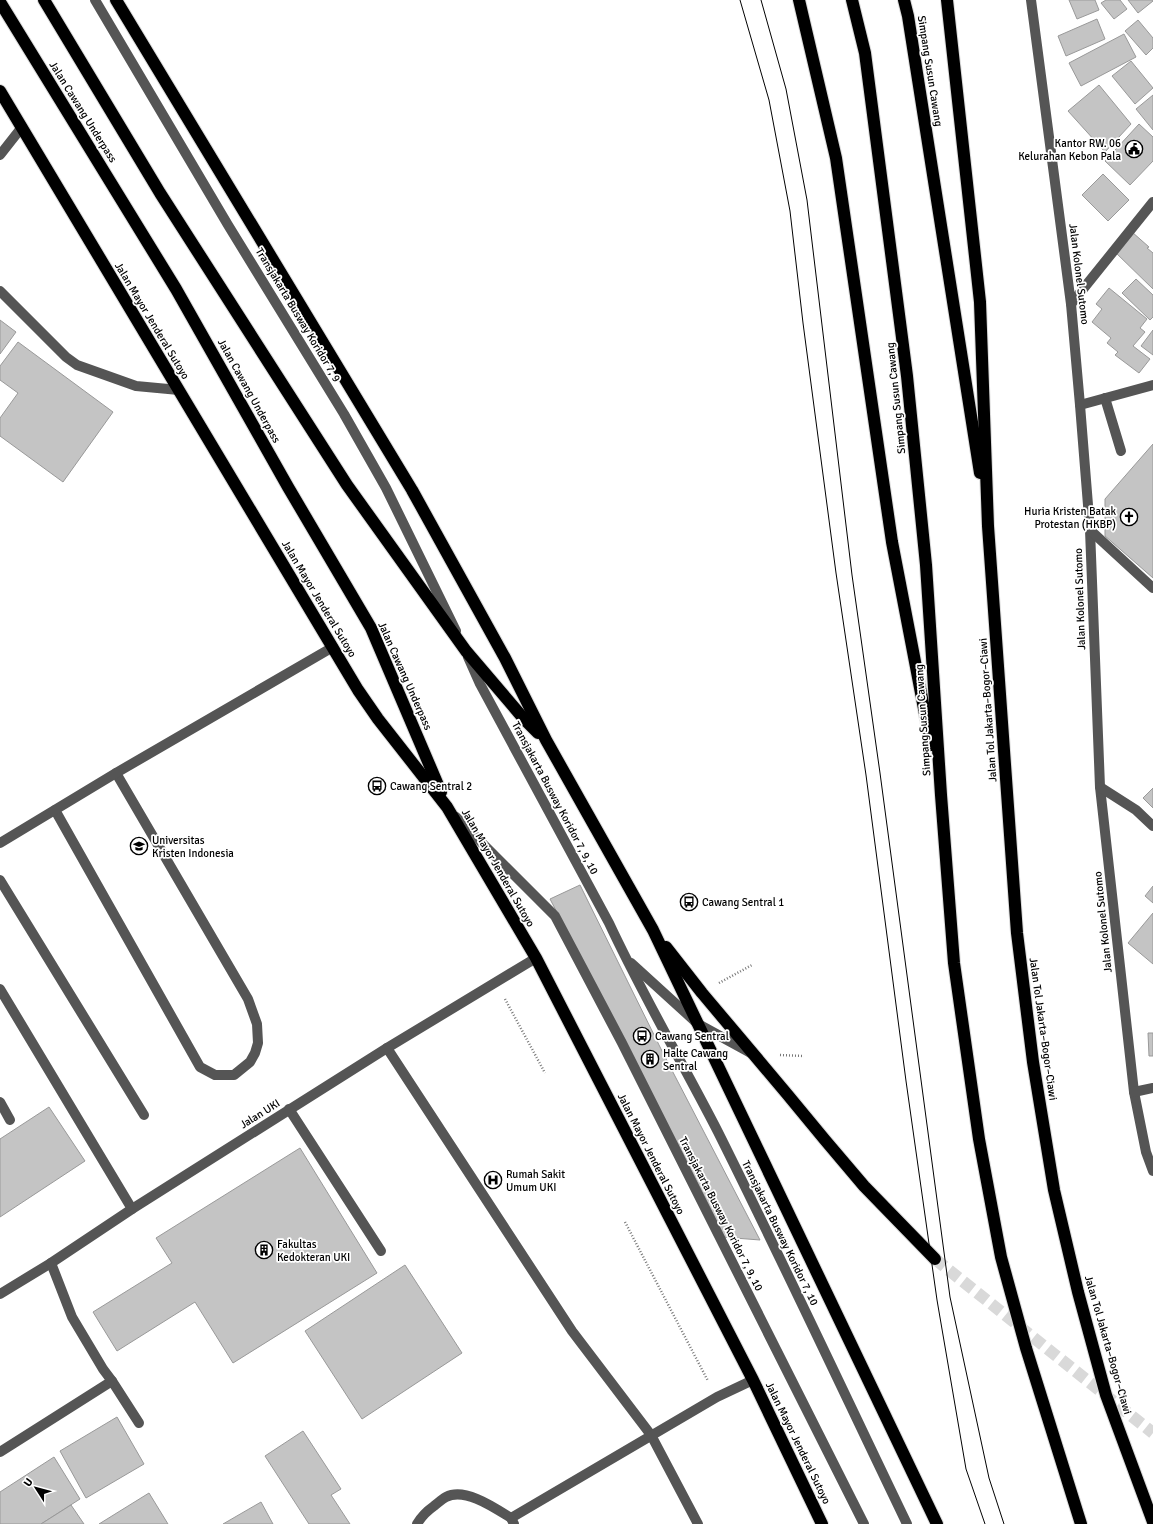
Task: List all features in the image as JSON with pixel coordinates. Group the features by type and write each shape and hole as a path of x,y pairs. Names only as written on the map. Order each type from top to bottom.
{"highway":[{"path":"44,0 160,193 278,380 347,485 466,651 524,719 546,740"},
{"path":"116,0 412,490 505,658 546,740 653,930 937,1524"},
{"path":"800,0 836,158 892,542 940,795 954,963 979,1138 1001,1257 1026,1348 1081,1524"},
{"name":"Simpang Susun Cawang","path":"852,0 865,52 908,376 926,565 940,795"},
{"name":"Simpang Susun Cawang","path":"904,0 908,16 988,526"},
{"path":"947,0 980,302 988,526"},
{"name":"Jalan Cawang Underpass","path":"0,2 176,289 288,487 371,628 447,807"},
{"name":"Jalan Mayor Jenderal Sutoyo","path":"0,91 333,647 378,719 447,807 536,958 752,1380 822,1524"},
{"name":"Jalan Tol Jakarta–Bogor–Ciawi","path":"988,526 1017,933 1033,1062 1052,1175 1078,1292 1106,1395 1153,1522"},
{"path":"653,930 702,993 864,1186 935,1259"}],"street":[{"name":"Transjakarta Busway Koridor 7, 9","path":"95,0 228,225 348,420 389,494 466,651"},
{"name":"Jalan Kolonel Sutomo","path":"1031,0 1072,304 1090,530 1100,787 1134,1092 1146,1152 1153,1171"},
{"path":"0,155 22,127"},
{"path":"1072,304 1153,202"},
{"path":"0,291 66,357 77,365 136,386 179,390"},
{"path":"1080,405 1153,385"},
{"path":"1105,398 1121,451"},
{"path":"1090,530 1153,588"},
{"path":"0,843 116,773 333,647"},
{"name":"Transjakarta Busway Koridor 7, 9, 10","path":"466,651 480,684 609,923 624,956"},
{"path":"55,810 200,1067 215,1075 234,1074 250,1062 258,1043 257,1024 248,999 116,773"},
{"path":"1100,787 1136,810 1153,826"},
{"name":"Transjakarta Busway Koridor 7, 9, 10","path":"447,807 475,837 555,916 622,1043 864,1524"},
{"path":"0,880 144,1115"},
{"path":"624,956 698,1024 753,1054"},
{"name":"Transjakarta Busway Koridor 7, 10","path":"624,956 662,1024 718,1132 907,1524"},
{"name":"Jalan UKI","path":"0,1294 51,1263 132,1209 386,1048 536,958"},
{"path":"0,989 132,1209"},
{"path":"386,1048 572,1331 651,1435 698,1524"},
{"path":"1134,1092 1153,1088"},
{"path":"0,1102 10,1120"},
{"path":"289,1109 381,1251"},
{"path":"51,1263 72,1317 103,1369 139,1423"},
{"path":"417,1524 426,1512 446,1496 456,1494 466,1494 512,1521 651,1435 717,1397 752,1380"},
{"path":"0,1452 112,1381"}],"path":[{"path":"702,993 752,965"},
{"path":"496,983 545,1073"},
{"path":"625,1222 717,1397"}],"building":[{"path":"1069,0 1095,0 1099,10 1077,19"},
{"path":"1106,0 1120,0 1127,9 1114,19 1101,3"},
{"path":"1128,0 1153,0 1153,1 1138,13"},
{"path":"1097,19 1105,39 1066,56 1058,36"},
{"path":"1138,20 1153,38 1153,48 1146,55 1125,31"},
{"path":"1124,34 1136,57 1081,86 1069,63"},
{"path":"1131,61 1153,88 1135,104 1112,76"},
{"path":"1099,85 1131,124 1105,152 1068,111"},
{"path":"1153,95 1153,130 1136,109"},
{"name":"Kantor RW. 06 Kelurahan Kebon Pala","path":"1139,124 1153,137 1153,161 1130,185 1105,161"},
{"path":"1103,174 1129,200 1108,221 1082,195"},
{"path":"1132,232 1149,247 1147,248 1153,253 1153,289 1114,251"},
{"path":"1136,279 1153,295 1153,317 1150,320 1122,293"},
{"path":"1109,288 1147,319 1140,328 1145,332 1133,346 1150,359 1139,373 1115,355 1118,352 1107,343 1111,338 1092,322 1102,309 1096,304"},
{"path":"0,320 16,332 0,354"},
{"path":"1153,330 1153,355 1141,346"},
{"path":"18,342 113,412 63,482 0,436 0,418 18,393 0,380 0,366"},
{"name":"Huria Kristen Batak Protestan (HKBP)","path":"1153,444 1153,578 1105,536 1105,499"},
{"path":"1153,788 1153,808 1143,798"},
{"name":"Halte Cawang Sentral","path":"580,885 663,1053 760,1240 722,1237 637,1066 550,899"},
{"path":"1153,886 1153,903 1145,896"},
{"path":"1153,913 1153,964 1128,943"},
{"path":"1148,1033 1153,1033 1153,1056 1149,1056"},
{"path":"49,1107 85,1161 0,1217 0,1139"},
{"name":"Fakultas Kedokteran UKI","path":"300,1148 377,1273 233,1363 195,1302 117,1351 93,1312 172,1263 156,1238"},
{"path":"405,1265 462,1353 362,1419 305,1331"},
{"path":"117,1417 144,1464 86,1498 60,1451"},
{"path":"303,1431 341,1489 331,1495 350,1524 309,1524 265,1456"},
{"path":"54,1457 80,1499 41,1524 0,1524 0,1492"},
{"path":"149,1493 168,1524 99,1524"},
{"path":"261,1502 273,1524 223,1524"},
{"path":"71,1505 84,1524 41,1524"}],"tunnel":[{"path":"935,1259 1153,1433"}],"tram line":[{"path":"740,0 769,100 790,211 803,323 836,573 866,775 906,1081 937,1300 966,1469 985,1524"},
{"path":"761,0 786,89 807,200 852,575 950,1297 989,1478 1004,1524"}],"place":[{"name":"Kantor RW. 06 Kelurahan Kebon Pala","path":"1134,149"},
{"name":"Huria Kristen Batak Protestan (HKBP)","path":"1129,517"},
{"name":"Cawang Sentral 2","path":"377,786"},
{"name":"Universitas Kristen Indonesia","path":"139,846"},
{"name":"Cawang Sentral 1","path":"689,902"},
{"name":"Cawang Sentral","path":"642,1036"},
{"name":"Halte Cawang Sentral","path":"650,1059"},
{"name":"Rumah Sakit Umum UKI","path":"493,1180"},
{"name":"Fakultas Kedokteran UKI","path":"264,1250"}]}
